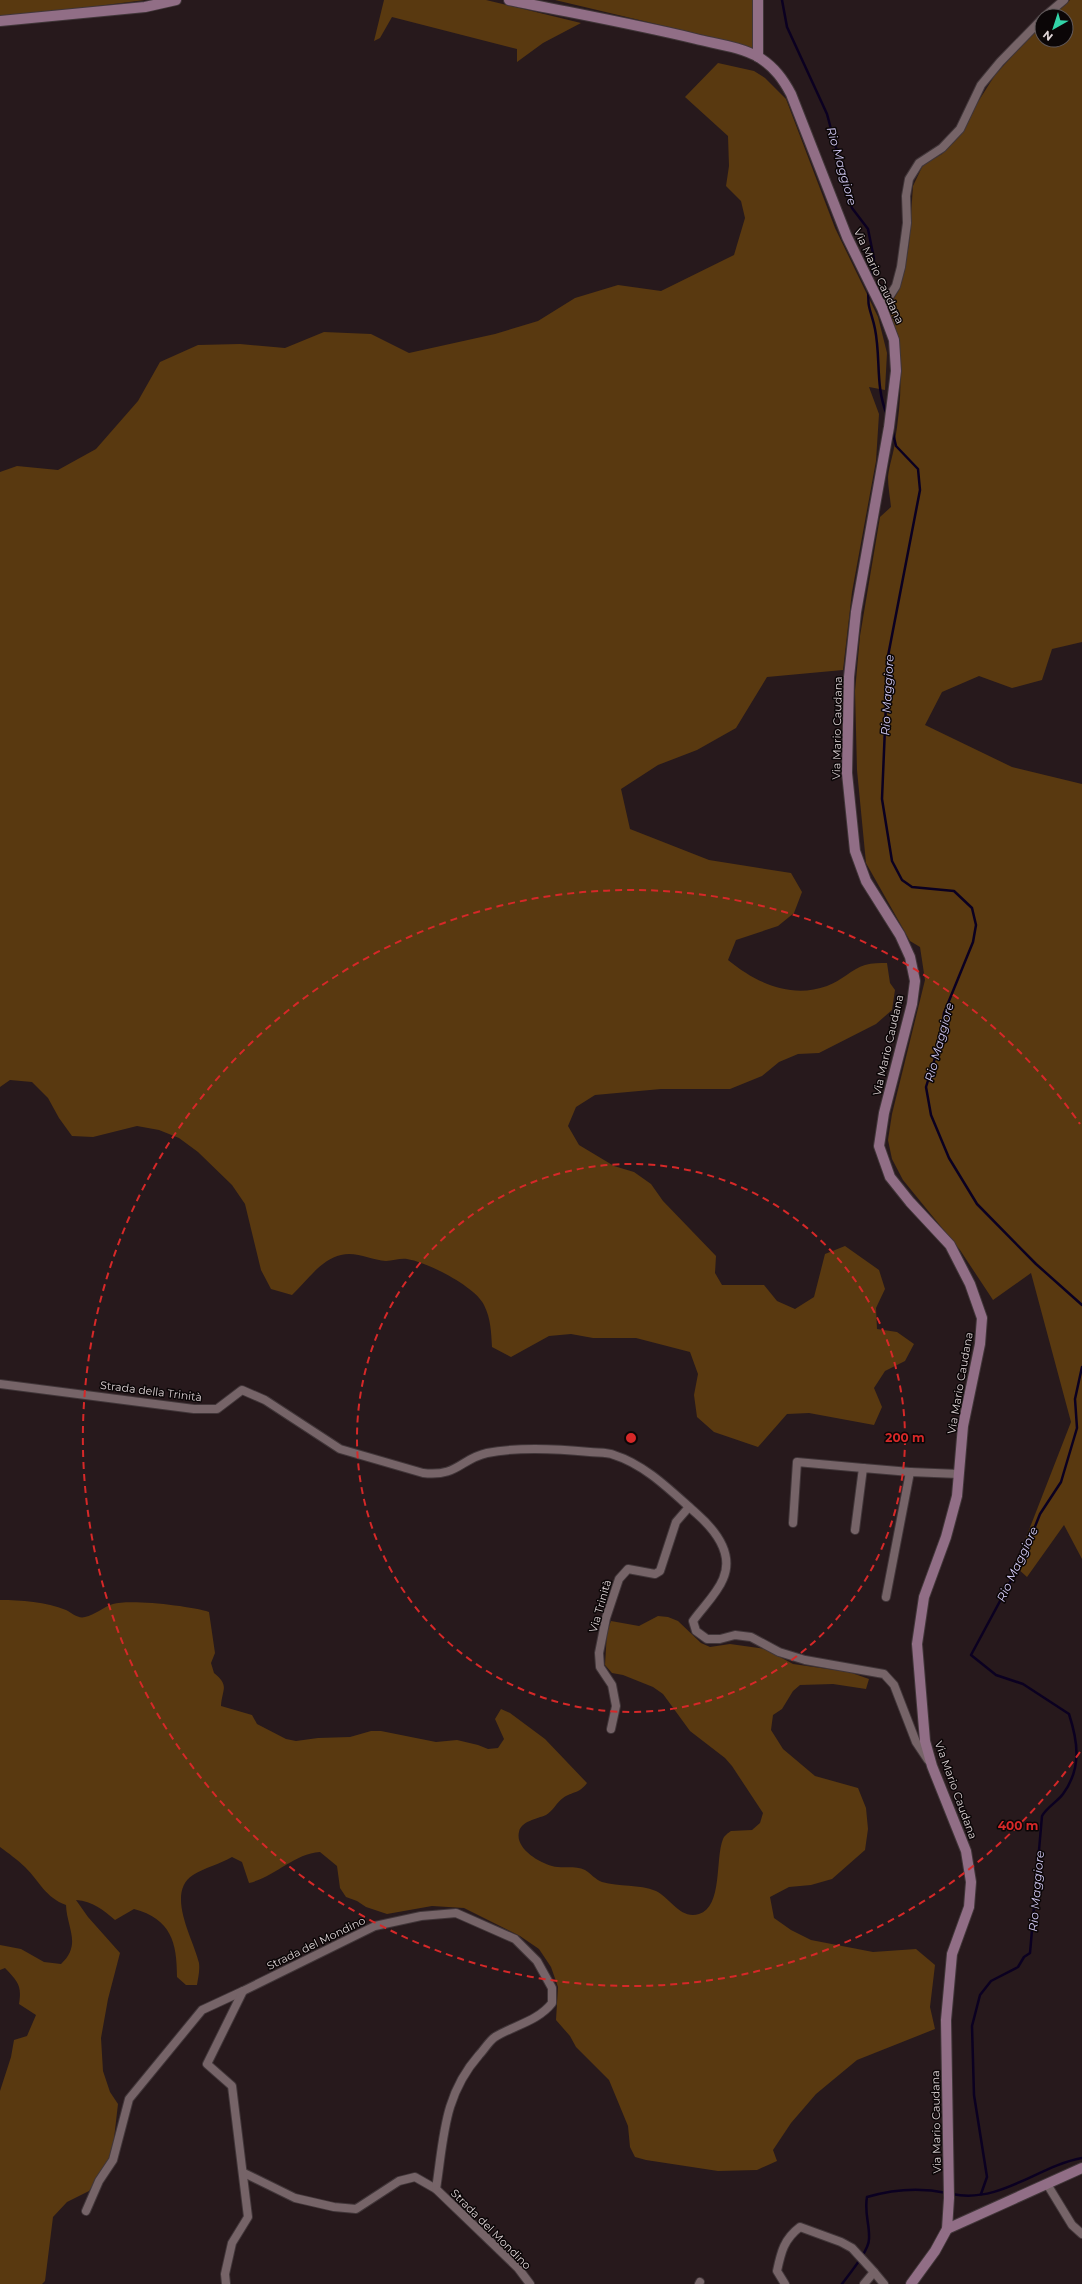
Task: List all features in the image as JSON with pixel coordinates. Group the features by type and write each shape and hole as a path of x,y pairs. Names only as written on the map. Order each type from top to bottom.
{"main road":[{"path":"0,21 145,7 176,0"},
{"name":"Via Mario Caudana","path":"509,0 590,17 635,24 731,47 758,57 780,73 791,94 847,237 882,308 894,340 896,371 891,416 856,612 849,677 847,773 855,851 866,881 900,935 910,957 915,981 912,1004 884,1113 879,1146 890,1177 910,1202 950,1245 970,1284 982,1318 980,1344 962,1426 957,1496 946,1537 924,1597 917,1644 925,1741 932,1766 966,1851 971,1882 969,1907 952,1954 946,2020 949,2187 947,2229 935,2252 911,2284"},
{"path":"758,0 758,57"},
{"path":"947,2229 1082,2169"}],"street":[{"path":"1054,8 1064,0"},
{"path":"882,308 896,286 901,267 907,223 906,196 910,179 919,163 942,148 960,129 981,84 1034,27"},
{"name":"Strada della Trinità","path":"0,1384 194,1409 217,1409 242,1390 265,1400 340,1449 368,1459 428,1474 448,1472 487,1453 554,1448 613,1454 640,1467 703,1519 720,1540 727,1563 723,1580 692,1620 696,1631 707,1639 720,1639 735,1635 751,1637 779,1652 805,1660 884,1674 894,1685 916,1742 932,1766"},
{"path":"793,1523 796,1462 910,1472 959,1474"},
{"path":"855,1530 863,1468"},
{"path":"886,1597 910,1472"},
{"name":"Via Trinità","path":"611,1729 616,1706 612,1685 600,1667 599,1653 606,1618 619,1579 628,1568 655,1574 660,1571 676,1522 689,1507"},
{"name":"Strada del Mondino","path":"86,2211 99,2181 113,2160 129,2100 202,2010 375,1926 421,1916 456,1913 484,1924 515,1939 537,1961 552,1988 552,2003 544,2012 494,2038 469,2066 456,2086 444,2127 436,2189"},
{"path":"226,2284 224,2274 232,2243 248,2217 244,2173 232,2086 207,2064 243,1991"},
{"name":"Strada del Mondino","path":"244,2173 295,2198 334,2207 356,2210 399,2181 415,2177 436,2189 518,2268 530,2284"},
{"path":"1047,2184 1072,2225 1082,2234"},
{"path":"785,2284 776,2271 780,2254 784,2242 800,2226 841,2242 860,2257 884,2284"},
{"path":"864,2284 874,2272"}],"shaded area":[{"path":"0,0 145,0 43,13 0,16"},
{"path":"384,0 486,0 581,23 543,43 517,62 517,49 392,17 380,38 374,41"},
{"path":"555,0 754,0 753,49 732,42"},
{"path":"1070,0 1082,0 1082,642 1052,649 1042,680 1012,688 979,676 942,692 925,725 1012,767 1082,784 1082,1559 1064,1525 1027,1577 1015,1566 1071,1422 1031,1273 993,1300 960,1250 903,1180 892,1159 888,1140 892,1114 925,980 920,947 910,941 866,863 857,770 855,691 860,636 880,517 891,507 888,477 899,408 900,358 888,309 899,290 905,266 909,244 913,186 923,165 942,154 964,129 976,105 995,75 1034,34 1034,48 1074,48 1074,8 1062,8"},
{"path":"718,63 754,71 765,78 786,99 835,228 878,317 887,353 885,390 869,387 879,414 876,461 852,592 843,670 767,677 736,728 697,750 658,765 621,789 630,829 709,860 791,873 802,892 794,913 778,926 736,940 728,960 750,976 762,982 787,990 800,991 814,990 827,986 865,965 873,963 887,963 890,983 895,990 892,1010 876,1024 819,1053 798,1054 779,1062 762,1076 730,1089 661,1089 595,1095 576,1107 568,1126 579,1145 614,1166 634,1172 651,1184 663,1201 716,1256 715,1273 722,1285 764,1285 777,1301 795,1309 814,1297 825,1254 845,1246 879,1270 885,1289 876,1308 877,1329 897,1332 914,1344 905,1361 885,1371 874,1388 882,1407 874,1425 809,1413 787,1414 758,1447 714,1432 697,1417 694,1395 698,1374 690,1352 636,1338 593,1338 571,1334 549,1336 511,1357 492,1347 488,1315 479,1298 450,1276 416,1261 404,1259 386,1261 352,1254 341,1255 334,1257 320,1266 292,1295 271,1289 261,1270 245,1204 232,1185 198,1152 179,1138 159,1130 137,1126 93,1137 72,1136 59,1118 48,1098 32,1082 10,1080 0,1087 0,472 17,466 58,470 96,449 138,401 160,362 198,345 240,344 285,348 324,332 371,334 409,353 495,334 538,321 575,298 618,285 661,291 734,255 745,218 741,201 726,186 729,166 728,136 685,97"},
{"path":"0,1600 42,1603 58,1607 82,1617 92,1615 109,1605 133,1602 161,1604 209,1612 215,1653 211,1663 214,1673 219,1677 224,1685 221,1706 252,1715 257,1724 286,1739 296,1741 318,1738 350,1737 371,1731 381,1731 436,1742 457,1740 488,1749 498,1748 504,1739 495,1719 501,1709 510,1713 545,1739 587,1783 579,1791 563,1798 546,1815 526,1823 520,1828 520,1844 524,1849 534,1858 546,1864 585,1870 602,1882 615,1885 643,1887 656,1891 681,1911 693,1915 707,1910 712,1902 724,1837 731,1831 752,1830 760,1823 763,1813 732,1766 725,1758 690,1731 663,1694 653,1687 623,1675 612,1673 605,1665 607,1632 611,1621 639,1626 658,1616 668,1617 678,1621 701,1643 710,1647 730,1644 765,1649 793,1664 849,1672 869,1679 866,1689 833,1684 800,1685 793,1691 782,1709 773,1715 771,1730 783,1749 815,1776 858,1788 866,1808 868,1829 865,1850 832,1879 811,1885 789,1887 770,1897 774,1918 791,1930 811,1940 873,1952 916,1949 935,1965 930,2007 935,2029 857,2060 816,2094 791,2123 773,2150 777,2161 757,2170 718,2171 646,2160 635,2157 630,2147 628,2126 609,2080 576,2047 570,2036 556,2020 558,1987 551,1967 539,1949 520,1936 464,1908 432,1906 387,1914 366,1907 357,1901 346,1897 340,1888 337,1866 320,1852 301,1857 267,1876 249,1883 242,1862 232,1857 193,1875 185,1883 181,1893 181,1905 184,1917 199,1963 197,1985 186,1985 177,1977 177,1964 173,1943 164,1926 156,1919 146,1913 134,1909 115,1920 93,1904 76,1900 88,1917 120,1953 108,1999 101,2038 103,2071 110,2092 118,2104 112,2156 89,2191 67,2202 53,2217 45,2281 42,2284 0,2284 0,2091 11,2057 14,2040 27,2036 36,2015 19,2004 20,1992 18,1984 5,1968 0,1970 0,1945 21,1949 44,1962 61,1964 71,1950 72,1936 66,1905 48,1894 25,1867 0,1847"}],"waterway":[{"name":"Rio Maggiore","path":"782,0 787,27 827,114 852,208 868,229 874,259 871,279"},
{"name":"Rio Maggiore","path":"869,289 869,305 877,340 881,394 887,415"},
{"name":"Rio Maggiore","path":"892,429 896,446 918,469 920,490 888,656 882,799 892,861 902,880 912,887 954,891 972,908 976,925 973,942 944,1013 940,1042 926,1087 931,1115 949,1158 977,1204 1036,1264 1082,1305"},
{"name":"Rio Maggiore","path":"981,2194 987,2177 974,2095 972,2026 980,1995 991,1981 1018,1967 1024,1957 1030,1953 1042,1816 1061,1797 1069,1784 1076,1765 1076,1745 1075,1735 1069,1714 1023,1684 996,1675 971,1655 1020,1564 1040,1514 1061,1482 1077,1428 1075,1399 1082,1367"},
{"path":"952,2194 970,2196 986,2194 1018,2183 1050,2168 1082,2158"},
{"path":"842,2284 854,2269 868,2244 869,2234 866,2208 867,2197 887,2192 907,2190 926,2190 947,2193"}]}
